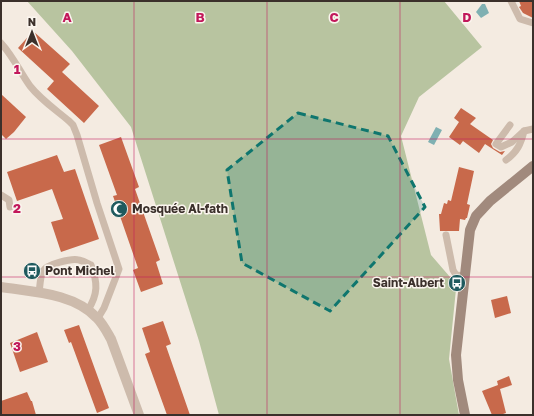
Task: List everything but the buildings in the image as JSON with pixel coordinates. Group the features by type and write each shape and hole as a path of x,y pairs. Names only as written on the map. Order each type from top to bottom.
{"main road":[{"path":"465,415 458,380 456,355 470,230 476,216 490,201 533,166"}],"street":[{"path":"1,287 39,293 71,301 88,310 98,318 105,327 111,339 139,415"}],"lane":[{"path":"511,1 520,20 533,23"},
{"path":"1,42 12,56 18,68 35,92 69,121 78,135 97,203 118,267 118,271 104,308 98,318"},
{"path":"510,125 496,144 501,147 512,142 524,131 533,129"},
{"path":"506,160 514,154 522,143 524,131"},
{"path":"1,195 9,200 10,207"},
{"path":"446,235 453,270 456,275 464,276"},
{"path":"39,293 43,272 46,268 70,259 84,261 90,266 96,286 94,300 88,310"}],"highlighted area":[{"path":"298,113 388,136 425,207 330,311 242,263 227,170"}],"green space":[{"path":"27,1 444,1 482,47 419,97 401,136 431,255 450,277 457,279 449,359 459,415 219,415 199,341 131,127 72,51"}],"water":[{"path":"482,4 485,4 489,13 481,18 476,12"},
{"path":"436,127 442,130 434,145 428,142"}],"place":[{"name":"Mosquée Al-fath","path":"119,209"},
{"name":"Pont Michel","path":"32,271"},
{"name":"Saint-Albert","path":"457,283"}]}
